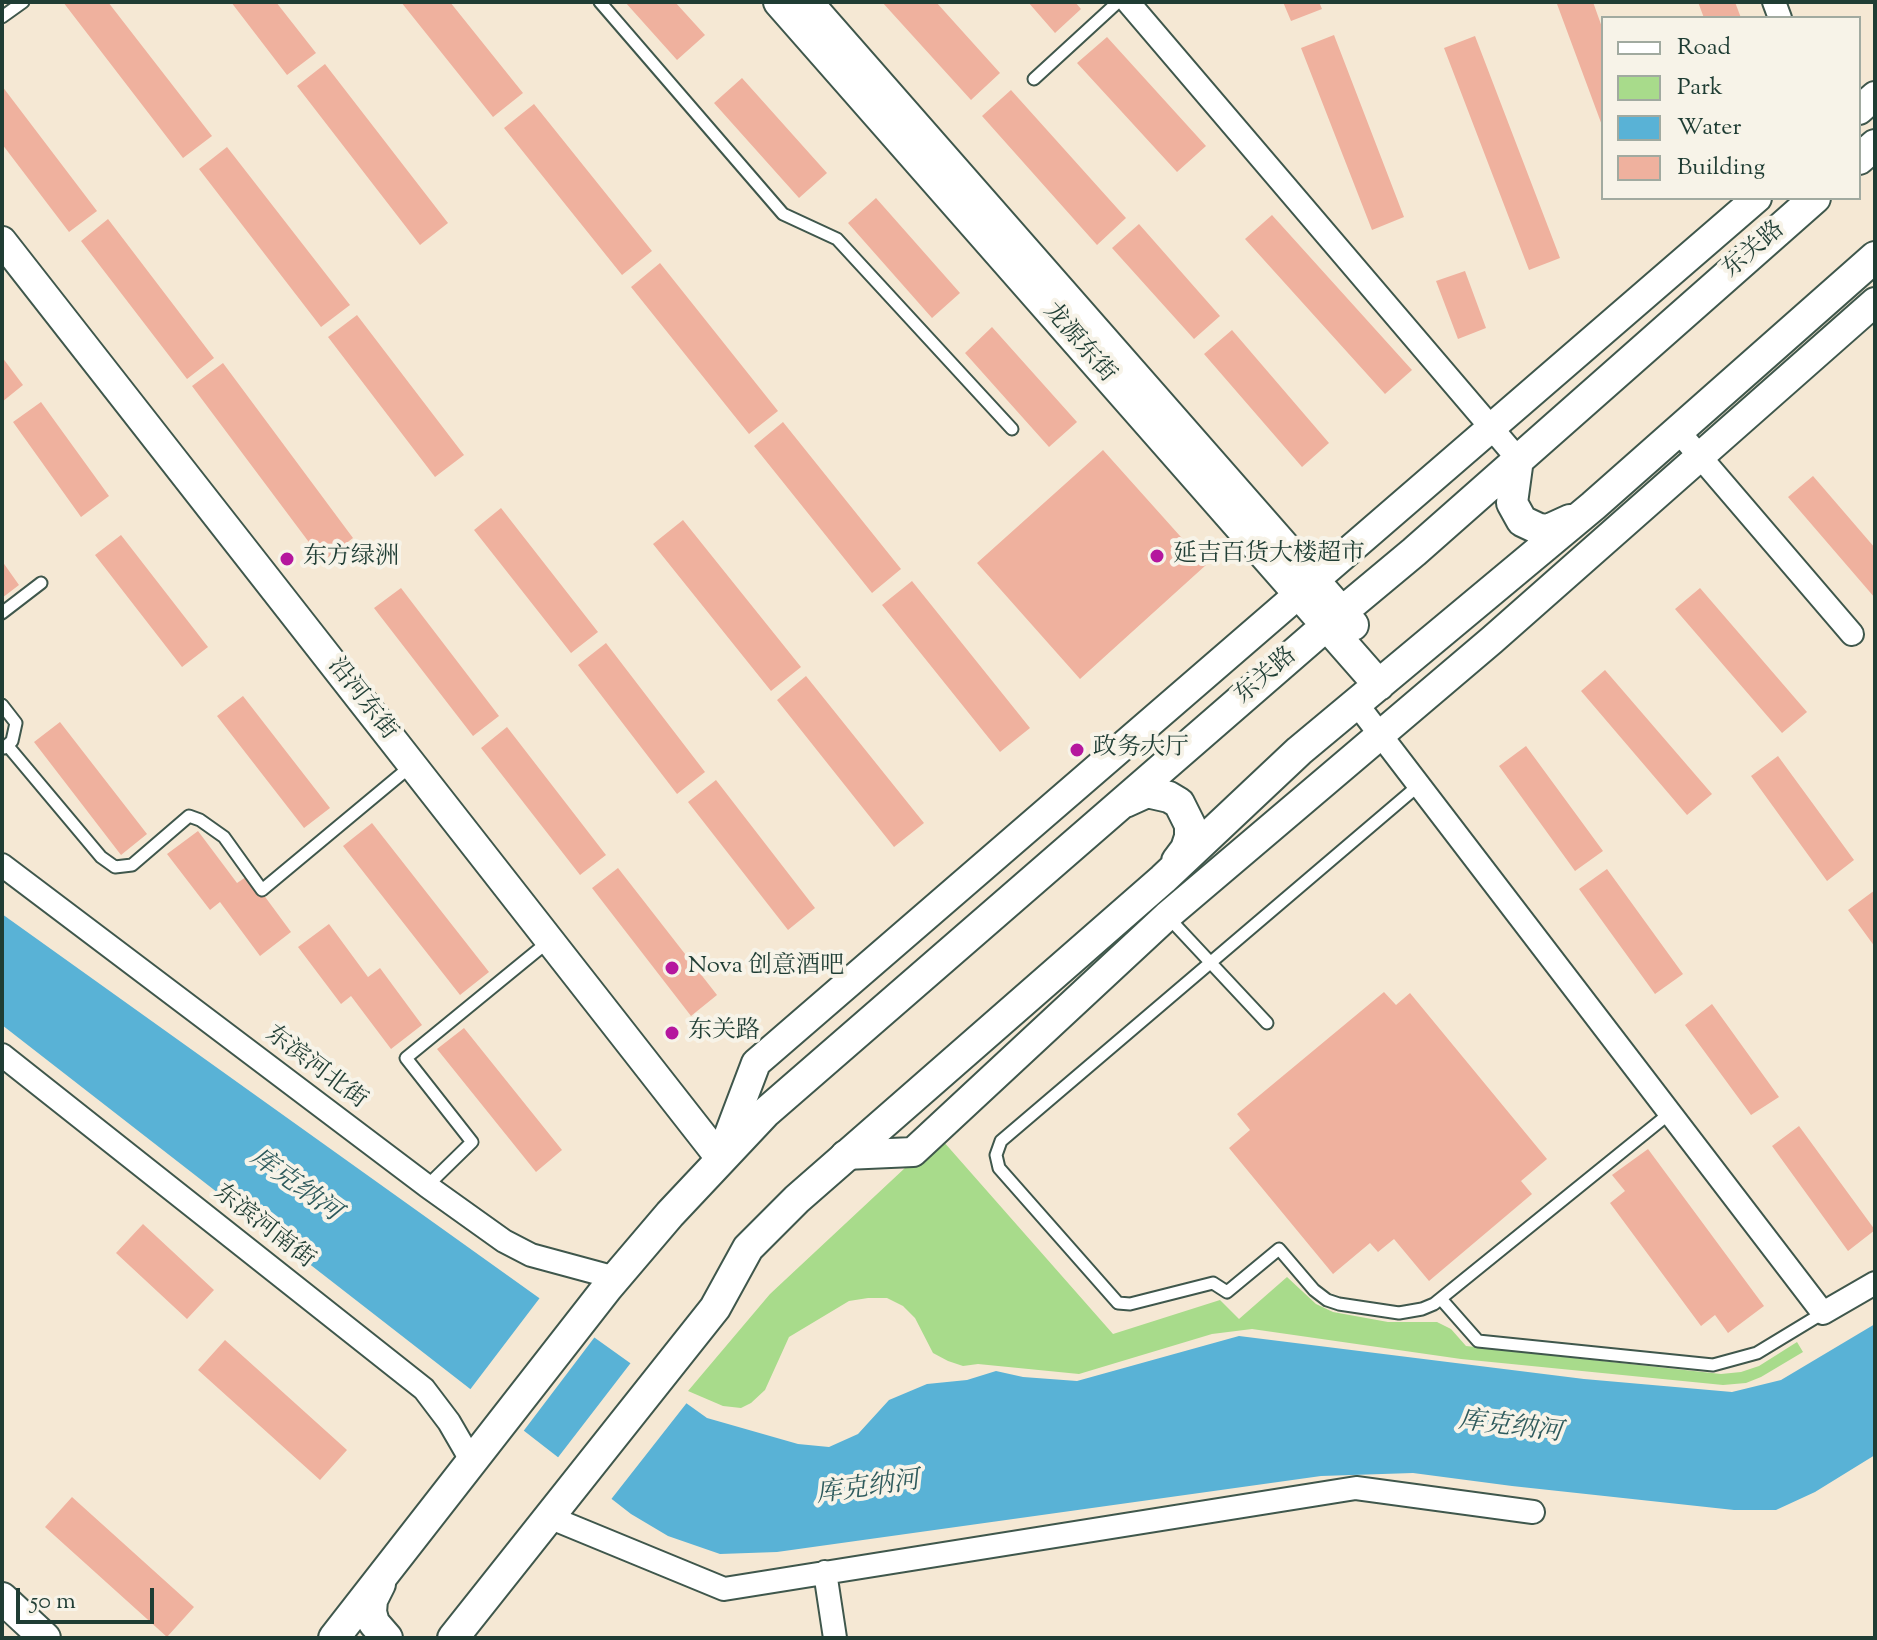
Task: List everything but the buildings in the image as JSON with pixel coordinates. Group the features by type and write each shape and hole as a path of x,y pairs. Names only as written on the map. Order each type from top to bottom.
{"main road":[{"name":"龙源东街","path":"804,8 1334,619 1376,687"},
{"name":"东关路","path":"334,1638 612,1283 720,1158 765,1113 1414,552 1813,200"},
{"path":"428,1638 461,1628 715,1308 748,1248 845,1155 1154,886 1299,751 1593,506 1875,257"},
{"path":"1518,459 1512,503 1515,513 1530,526 1539,529 1558,527 1593,506"},
{"path":"1117,807 1135,796 1158,793 1179,803 1186,813 1190,825 1186,849 1154,886"},
{"path":"387,1638 374,1623 371,1612 372,1600 388,1567"},
{"path":"2,1598 45,1638"},
{"path":"2,1624 18,1638"}],"street":[{"path":"1128,2 1518,459"},
{"name":"东关路","path":"720,1158 756,1063 1755,200"},
{"name":"沿河东街","path":"2,241 720,1158"},
{"path":"845,1155 913,1152 1167,916 1492,640 1875,302"},
{"path":"1678,431 1852,634"},
{"path":"1376,687 1380,734 1823,1313 1875,1283"},
{"name":"东滨河北街","path":"2,865 504,1241 531,1255 612,1283"},
{"name":"东滨河南街","path":"2,1055 424,1389 449,1422 478,1452"},
{"path":"549,1517 724,1589 1356,1488 1533,1512"},
{"path":"825,1572 835,1638"}],"lane":[{"path":"2,17 23,2"},
{"path":"600,2 783,214 837,239 1012,429"},
{"path":"1034,79 1118,2"},
{"path":"2,613 41,583"},
{"path":"2,705 16,723 12,741 4,747 101,857 115,867 132,865 189,816 224,837 262,890 412,765"},
{"path":"1419,785 1001,1141 996,1155 999,1168 1118,1303 1124,1305 1210,1283 1227,1292 1279,1249 1314,1290 1339,1304 1399,1313 1422,1309 1441,1299 1670,1113"},
{"path":"1154,886 1167,916 1267,1023"},
{"path":"427,1186 472,1142 406,1058 550,941"},
{"path":"1441,1299 1478,1341 1713,1365 1757,1353 1823,1313"}],"green space":[{"path":"943,1141 1113,1334 1220,1300 1239,1319 1287,1277 1316,1304 1333,1312 1388,1322 1437,1322 1451,1329 1466,1346 1721,1374 1759,1366 1797,1342 1803,1352 1761,1377 1746,1383 1723,1385 1461,1359 1252,1329 1212,1334 1079,1374 978,1364 963,1366 948,1361 933,1353 915,1318 903,1306 887,1298 868,1298 849,1301 789,1337 765,1390 751,1403 741,1408 723,1406 688,1391 770,1294 921,1153"}],"water":[{"name":"库克纳河","path":"2,914 707,1418 798,1444 829,1447 858,1434 889,1400 927,1384 967,1380 996,1371 1023,1377 1077,1381 1239,1336 1584,1379 1732,1392 1781,1380 1875,1324 1875,1455 1815,1492 1776,1510 1734,1510 1413,1473 1321,1476 777,1552 720,1554 668,1536 631,1514 2,1025"}],"pier":[{"path":"542,1295 597,1334 522,1433 469,1391"},
{"path":"633,1360 689,1400 609,1502 556,1460"}],"place":[{"name":"延吉百货大楼超市","path":"1157,556"},
{"name":"东方绿洲","path":"287,559"},
{"name":"政务大厅","path":"1077,750"},
{"name":"Nova 创意酒吧","path":"672,968"},
{"name":"东关路","path":"672,1033"}]}
